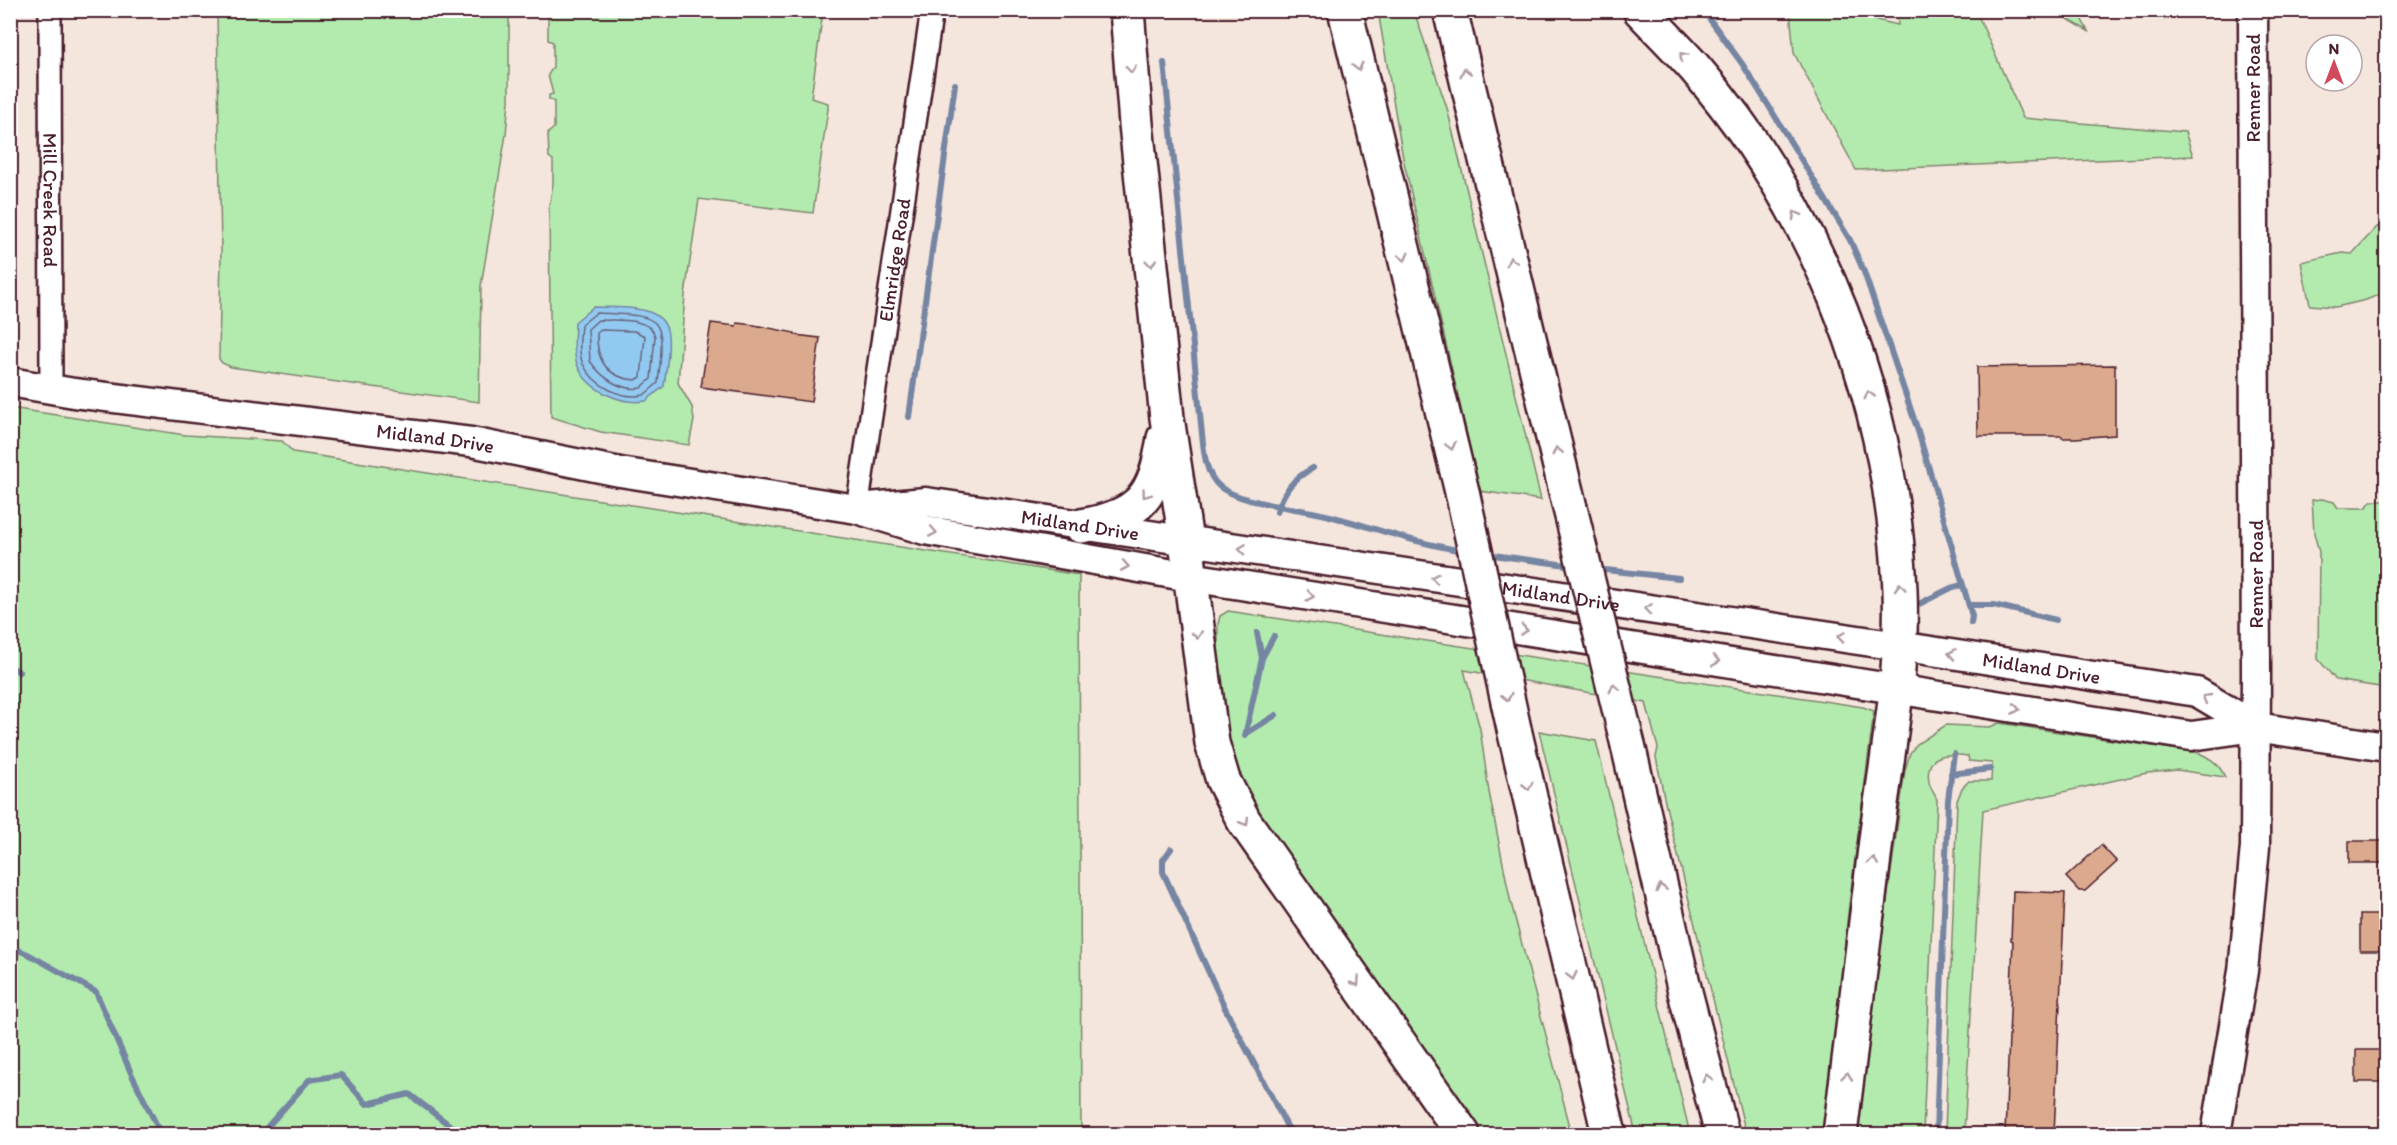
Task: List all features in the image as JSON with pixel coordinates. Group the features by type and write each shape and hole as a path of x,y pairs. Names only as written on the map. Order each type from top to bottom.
{"highway":[{"path":"1127,10 1136,124 1167,418 1186,542 1212,743 1223,780 1244,821 1463,1134"},
{"path":"1345,10 1462,496 1609,1134"},
{"path":"1450,10 1628,745 1685,992 1722,1134"},
{"path":"1640,10 1695,68 1758,152 1806,232 1847,326 1866,383 1887,478 1897,542 1900,592 1896,690 1840,1134"},
{"path":"1081,526 1112,519 1125,513 1149,492 1159,468 1167,418"}],"main road":[{"name":"Renner Road","path":"2216,1134 2243,971 2255,847 2253,10"},
{"name":"Midland Drive","path":"10,382 471,442 620,471 857,509 925,530 1190,577 2191,736 2256,727 2386,747"},
{"name":"Midland Drive","path":"857,509 926,502 1899,645 2197,692 2256,727"}],"street":[{"name":"Mill Creek Road","path":"50,10 51,389"},
{"name":"Elmridge Road","path":"857,509 932,10"}],"green space":[{"path":"217,11 509,11 509,101 506,134 481,286 479,402 231,367 219,359 221,252"},
{"path":"553,11 823,11 811,98 828,103 828,109 813,213 699,199 685,295 678,383 692,407 694,420 689,445 601,432 551,417 549,207 553,184 553,160 549,157 548,133 554,128 554,102 549,99 549,95 553,94 548,75 553,67 553,42 548,40 548,16"},
{"path":"1378,11 1414,11 1447,108 1541,500 1480,491 1403,158"},
{"path":"1790,11 1837,11 1898,25 1897,11 1976,11 2023,118 2185,132 2193,156 1856,170 1794,53"},
{"path":"2054,11 2077,11 2088,31"},
{"path":"2386,225 2386,292 2366,300 2336,307 2310,305 2301,262 2342,253 2352,254 2377,227"},
{"path":"11,408 185,435 282,441 293,452 1079,575 1081,1134 11,1134"},
{"path":"2322,499 2334,502 2338,508 2366,508 2371,501 2386,501 2386,688 2336,680 2318,659 2319,552 2314,533 2312,500"},
{"path":"1228,611 1863,707 1874,711 1848,913 1825,1134 1746,1134 1665,802 1656,757 1658,748 1646,703 1464,670 1480,729 1489,792 1510,899 1572,1134 1476,1134 1250,803 1227,748 1218,681 1218,624 1220,616"},
{"path":"1999,723 2199,753 2215,762 2225,777 2177,770 2147,773 1983,810 1964,1134 1945,1134 1957,801 1962,788 1969,781 1991,781 1992,763 1969,761 1968,756 1960,755 1945,755 1934,760 1928,772 1930,785 1937,800 1923,1134 1855,1134 1905,770 1910,753 1917,744 1946,725 1990,727"},
{"path":"1539,731 1596,741 1690,1134 1636,1134"}],"water":[{"path":"593,307 638,309 658,317 665,324 668,347 664,386 646,401 626,401 606,394 588,381 582,373 575,354 575,322"}],"building":[{"path":"711,323 736,326 737,323 754,325 795,333 795,335 820,338 811,402 701,387"},
{"path":"2115,365 2115,435 2075,438 1978,436 1977,367"},
{"path":"2349,841 2386,841 2386,863 2349,863"},
{"path":"2101,845 2117,862 2085,891 2079,891 2066,877"},
{"path":"2013,891 2065,893 2054,1134 2005,1134"},
{"path":"2360,915 2386,915 2386,951 2360,951"},
{"path":"2356,1050 2386,1050 2386,1082 2356,1082"}],"waterway":[{"path":"1703,10 1743,65 1770,108 1850,240 1864,272 1918,431 1972,616 1971,623"},
{"path":"1164,63 1203,441 1206,462 1214,481 1228,492 1241,497 1318,513 1413,540 1464,551"},
{"path":"909,417 955,84"},
{"path":"1277,512 1290,486 1313,468"},
{"path":"1486,554 1574,566"},
{"path":"1596,569 1679,578"},
{"path":"1911,608 1962,585"},
{"path":"1969,605 1994,605 2056,620"},
{"path":"1245,736 1262,658 1257,633"},
{"path":"1262,658 1274,636"},
{"path":"10,666 19,672"},
{"path":"1247,733 1276,715"},
{"path":"1936,1134 1948,800 1954,754"},
{"path":"1951,774 1990,769"},
{"path":"1171,849 1163,860 1163,872 1225,1008 1291,1134"},
{"path":"10,947 28,954 96,992 159,1130 166,1134"},
{"path":"261,1134 309,1080 341,1075 367,1104 409,1094 461,1134"}]}
